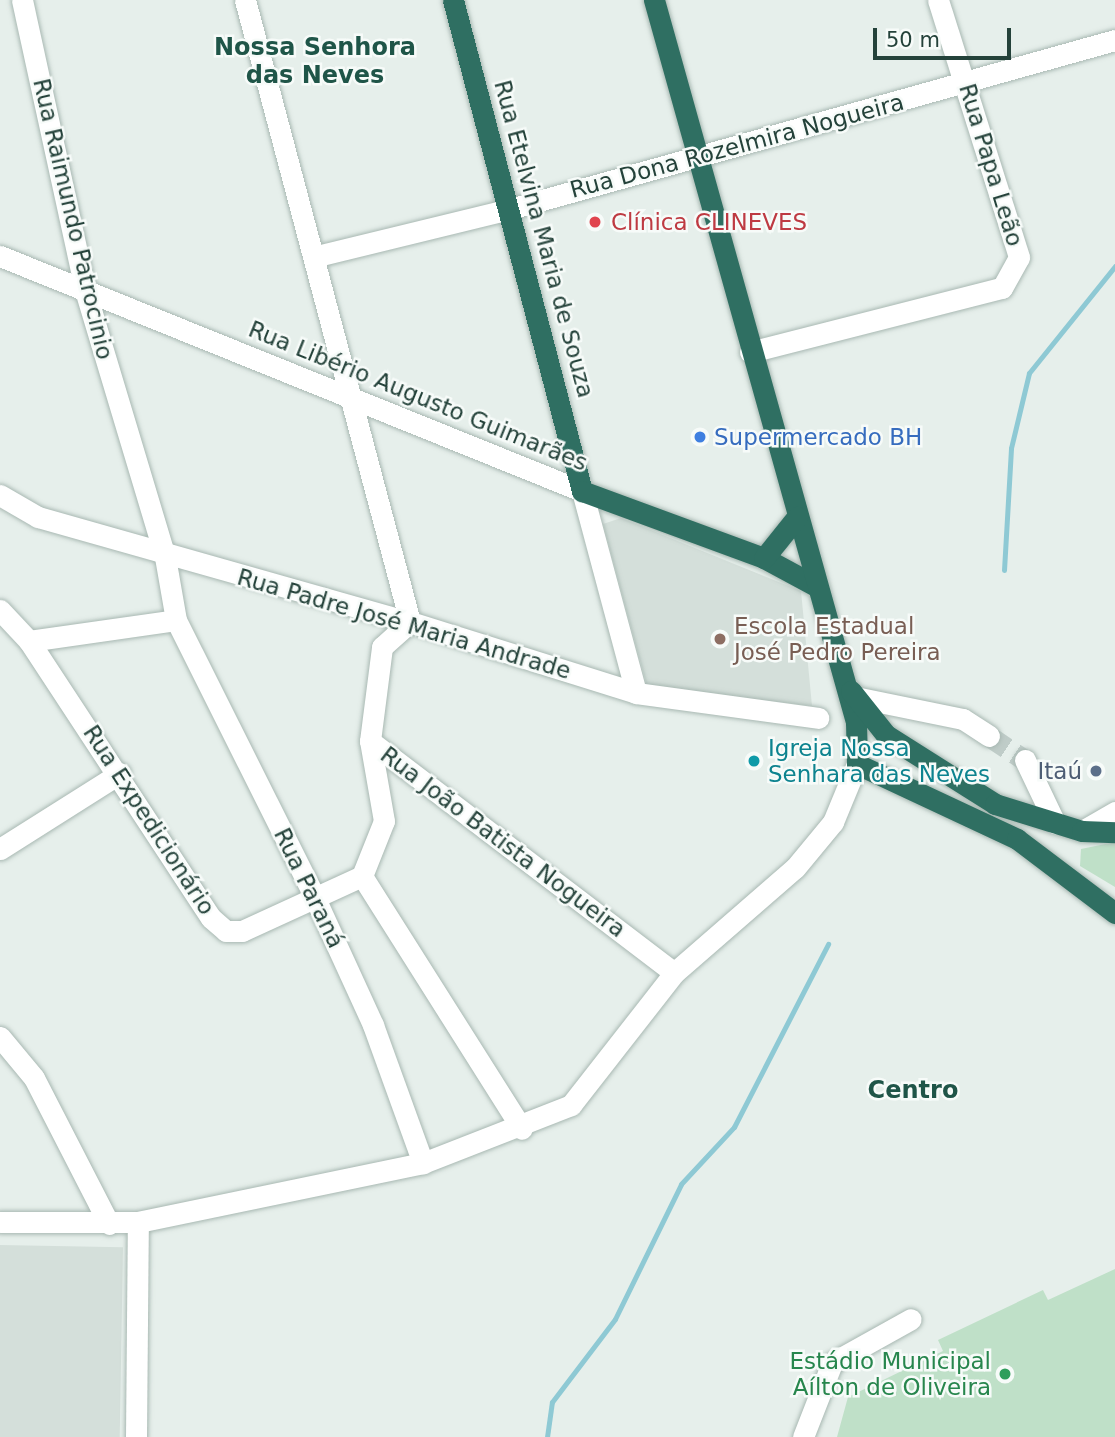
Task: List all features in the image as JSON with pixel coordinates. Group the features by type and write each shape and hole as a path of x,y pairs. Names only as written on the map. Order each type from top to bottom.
{"highway":[{"name":"Rua Etelvina Maria de Souza","path":"453,0 582,491"},
{"path":"654,0 816,586 850,691 858,764"},
{"name":"Rua Libério Augusto Guimarães","path":"582,491 764,558 816,586"},
{"path":"764,558 797,517"},
{"path":"850,691 886,735 995,804 1082,831 1115,832"},
{"path":"858,764 886,735"},
{"path":"858,764 1017,839 1115,913"}],"street":[{"name":"Rua Raimundo Patrocinio","path":"22,0 85,290 165,556"},
{"path":"245,0 317,256 411,622"},
{"name":"Rua Papa Leão","path":"750,352 1002,288 1019,257 967,83 938,0"},
{"name":"Rua Dona Rozelmira Nogueira","path":"317,256 510,209 1115,40"},
{"name":"Rua Libério Augusto Guimarães","path":"0,257 353,396 582,491"},
{"path":"582,491 636,693"},
{"name":"Rua Padre José Maria Andrade","path":"0,495 38,517 165,556 411,622 636,693 818,718"},
{"name":"Rua Paraná","path":"165,556 176,620 314,895 373,1025 424,1163"},
{"name":"Rua Expedicionário","path":"0,610 30,641 120,773 211,918 226,931 242,931 314,895 362,876"},
{"path":"30,641 176,620"},
{"name":"Rua João Batista Nogueira","path":"411,622 382,647 370,741 674,973"},
{"path":"850,691 963,719 989,736"},
{"path":"370,741 384,821 362,876 522,1129"},
{"path":"1025,760 1055,823"},
{"path":"0,1222 138,1222 424,1163 522,1129 571,1105 674,973 795,868 833,822 858,764"},
{"path":"0,849 120,773"},
{"path":"1082,831 1115,812"},
{"path":"0,1037 34,1078 109,1224"},
{"path":"136,1437 138,1222"},
{"path":"803,1437 832,1363 911,1319"}],"shaded area":[{"name":"Escola Estadual José Pedro Pereira","path":"621,518 801,591 812,706 647,686 603,524"},
{"path":"0,1245 123,1247 120,1437 0,1437"}],"green space":[{"path":"1115,842 1115,887 1080,866 1081,849"},
{"name":"Estádio Municipal Aílton de Oliveira","path":"1115,1269 1115,1437 837,1437 848,1397 943,1351 938,1340 1043,1290 1048,1300"}],"waterway":[{"path":"1004,570 1011,448 1029,373 1115,266"},
{"path":"547,1437 552,1402 615,1319 681,1184 734,1127 828,944"}],"tunnel":[{"path":"989,736 1025,760"}],"place":[{"name":"Clínica CLINEVES","path":"595,222"},
{"name":"Supermercado BH","path":"700,437"},
{"name":"Escola Estadual José Pedro Pereira","path":"720,639"},
{"name":"Igreja Nossa Senhara das Neves","path":"754,761"},
{"name":"Itaú","path":"1096,771"},
{"name":"Estádio Municipal Aílton de Oliveira","path":"1005,1374"}],"district":[{"name":"Nossa Senhora das Neves","path":"315,62"},
{"name":"Centro","path":"913,1091"}]}
